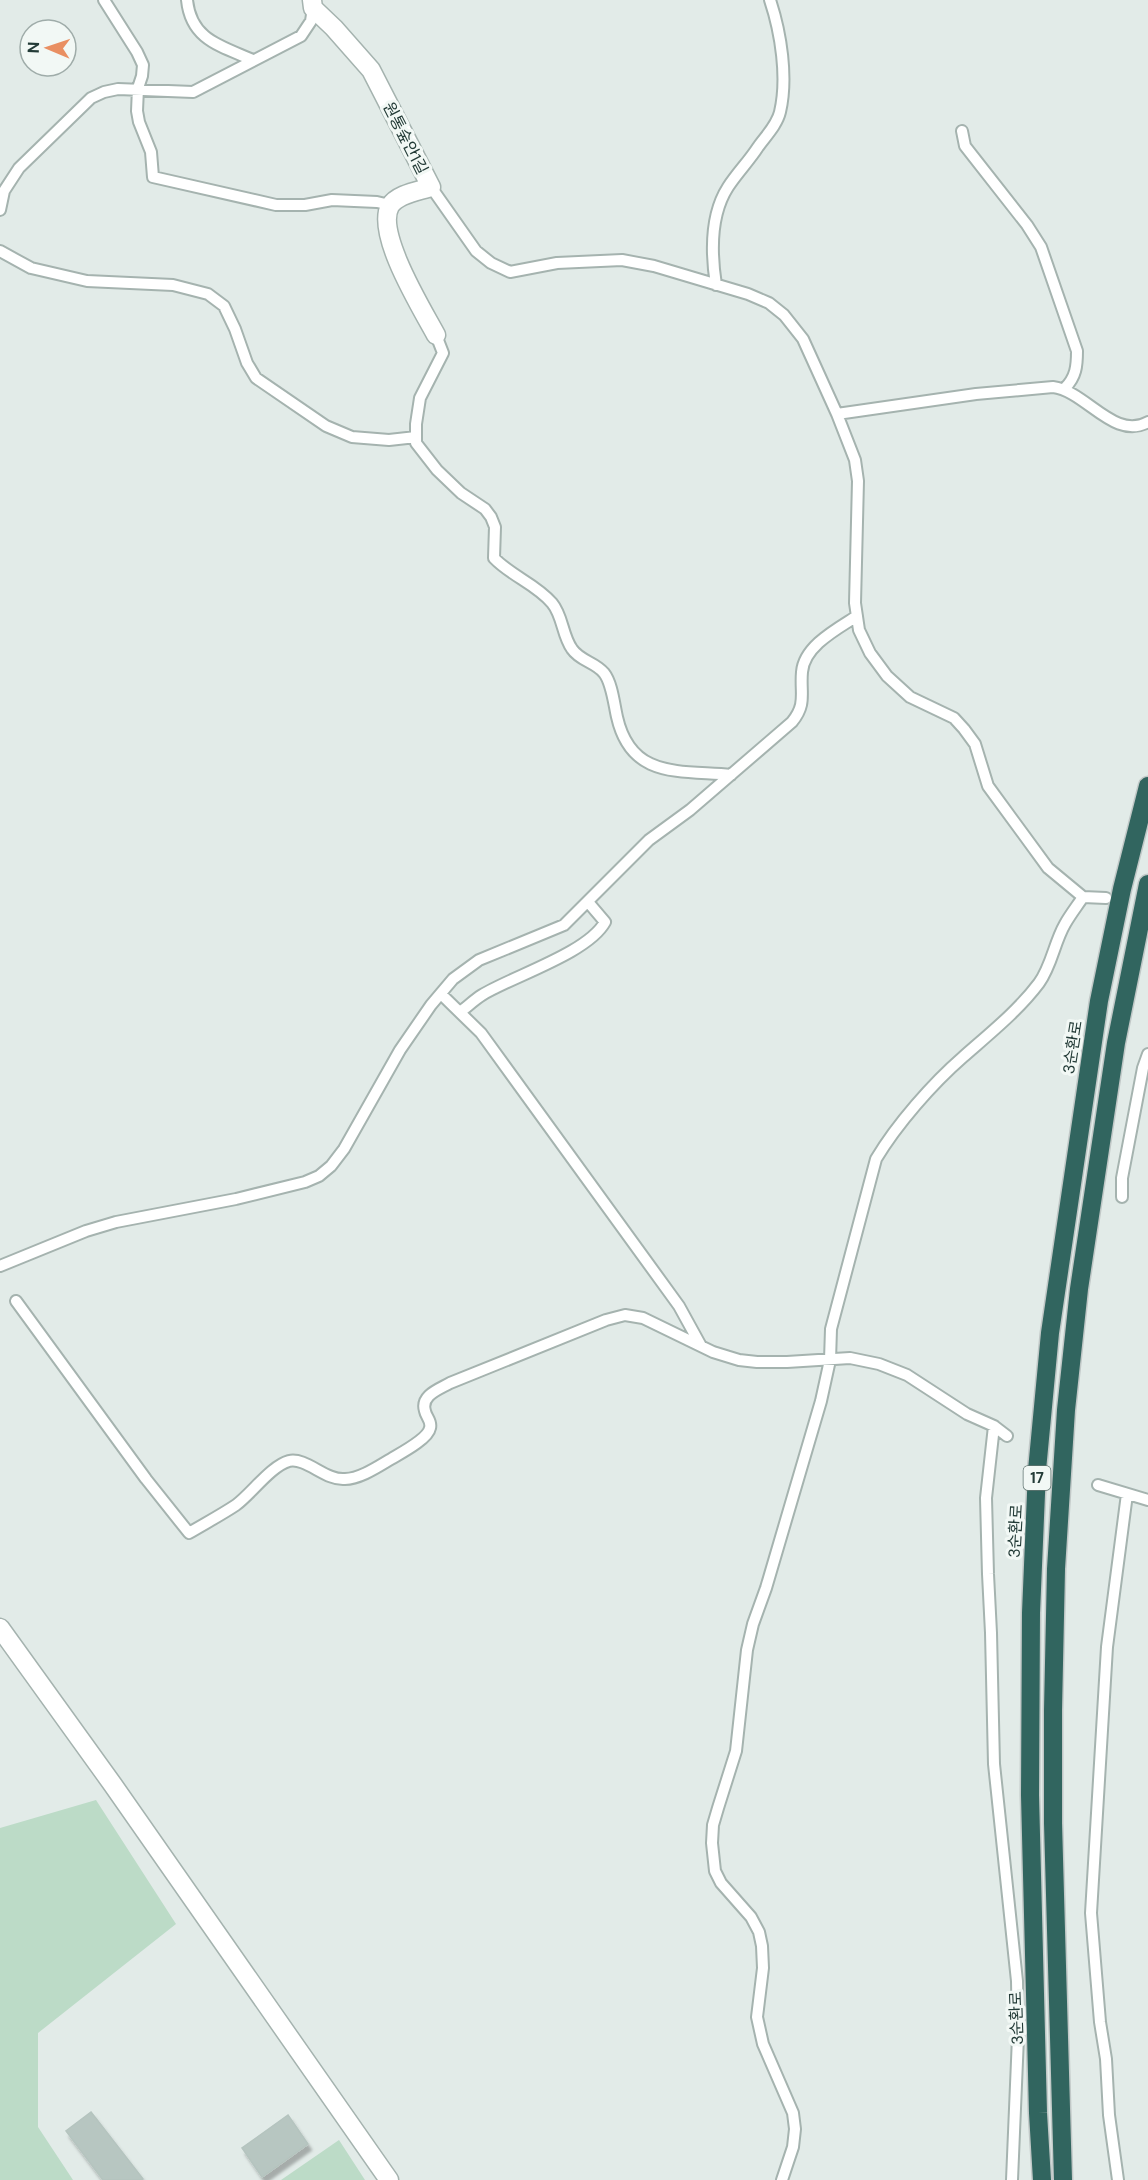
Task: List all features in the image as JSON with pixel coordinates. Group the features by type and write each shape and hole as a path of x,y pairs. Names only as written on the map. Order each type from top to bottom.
{"highway":[{"name":"3순환로","path":"1042,2178 1038,2113 1030,1795 1031,1613 1037,1470 1050,1333 1099,1000 1122,889 1148,786"},
{"name":"17","path":"1063,2177 1053,1823 1053,1710 1056,1569 1066,1410 1079,1289 1116,1043 1148,884"}],"street":[{"name":"원통숲안1길","path":"312,4 371,70 431,187 400,197 390,205"},
{"path":"390,205 387,229 398,263 436,335"},
{"path":"0,1628 120,1795 389,2180"}],"lane":[{"path":"104,0 143,65 138,88 139,122 151,152 153,177 276,205 305,205 332,200 377,202 390,205"},
{"path":"186,0 192,23 200,33 220,46 254,60"},
{"path":"716,285 712,257 713,237 722,198 780,114 781,36 770,0"},
{"path":"0,210 4,191 19,168 91,98 118,89 194,92 301,36 311,21 312,4"},
{"path":"962,131 965,146 1027,225 1041,247 1077,351 1077,367 1073,380 1065,388"},
{"path":"431,187 476,251 491,263 510,272 556,263 622,260 654,266 748,294 769,303 784,315 803,339 855,460 858,481 855,603 859,630 870,653 887,676 910,697 954,718 964,729 975,744 988,786 1048,868 1083,897 1106,898"},
{"path":"0,251 31,267 87,281 173,285 208,294 224,306 247,363 256,378 326,426 352,437 389,441 416,437"},
{"path":"436,335 443,353 420,398 416,443 436,471 460,493 485,509 491,517 495,527 494,558 503,568 540,592 552,603 561,618 570,647 577,655 599,666 607,676 620,731 632,753 644,762 662,768 731,775"},
{"path":"837,414 976,394 1053,387 1065,388 1112,422 1135,427 1148,422"},
{"path":"0,1266 86,1231 116,1222 236,1199 320,1176 344,1149 400,1050 453,979 479,960 564,925 649,840 690,810 799,714 803,700 802,670 810,654 824,638 857,616"},
{"path":"782,2180 793,2147 795,2129 793,2113 763,2044 757,2018 763,1968 760,1939 751,1917 721,1883 715,1871 712,1844 713,1825 736,1752 747,1650 753,1624 766,1588 821,1401 830,1360 831,1329 876,1159 909,1113 959,1060 1014,1011 1039,983 1050,964 1064,925 1083,897"},
{"path":"460,1012 482,995 578,947 603,927 605,922 588,902"},
{"path":"441,994 481,1033 679,1306 701,1346"},
{"path":"1122,1197 1122,1178 1143,1068 1148,1054"},
{"path":"16,1301 139,1470 189,1533 235,1505 279,1466 289,1461 297,1461 335,1479 346,1480 391,1459 426,1437 430,1428 430,1420 424,1410 425,1402 430,1394 450,1383 606,1320 625,1315 643,1317 713,1352 757,1362 850,1358 896,1369 922,1383 967,1414 994,1426 1007,1436"},
{"path":"994,1426 986,1498 987,1563 994,1764 1017,1981 1018,2037 1012,2180"},
{"path":"1098,1485 1148,1500"},
{"path":"1118,2180 1108,2115 1106,2059 1097,1990 1091,1913 1107,1647 1127,1494"}],"green space":[{"path":"96,1800 176,1924 38,2033 38,2127 73,2180 0,2180 0,1828"},
{"path":"339,2140 365,2180 281,2180"}],"building":[{"path":"91,2112 142,2180 103,2180 66,2131"},
{"path":"288,2115 308,2144 262,2177 242,2148"}]}
